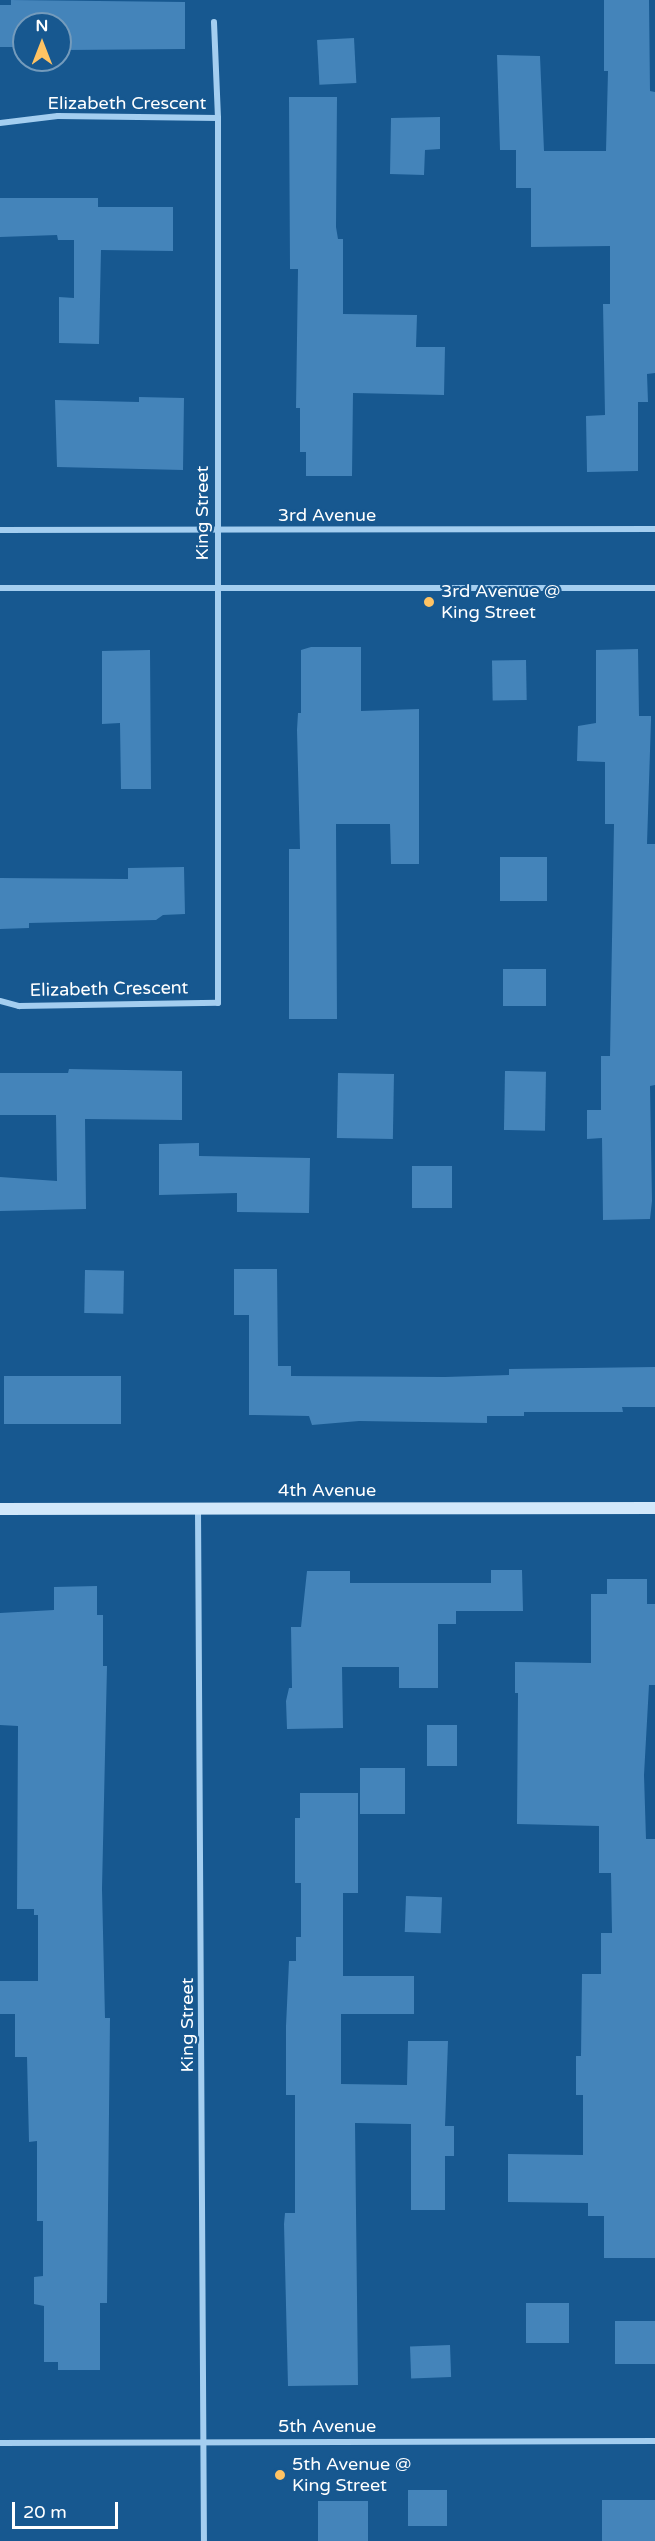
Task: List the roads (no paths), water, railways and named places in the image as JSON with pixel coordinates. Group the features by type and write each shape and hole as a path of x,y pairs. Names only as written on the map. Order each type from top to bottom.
{"street":[{"name":"King Street","path":"214,22 218,118 218,1003"},
{"name":"Elizabeth Crescent","path":"0,123 58,116 218,118"},
{"name":"3rd Avenue","path":"0,530 655,529"},
{"path":"0,588 655,588"},
{"name":"Elizabeth Crescent","path":"0,1001 19,1006 218,1003"},
{"name":"4th Avenue","path":"0,1509 655,1508"},
{"name":"King Street","path":"198,1509 204,2541"},
{"name":"5th Avenue","path":"0,2443 655,2441"}],"place":[{"name":"3rd Avenue @ King Street","path":"429,602"},
{"name":"5th Avenue @ King Street","path":"280,2475"}]}
